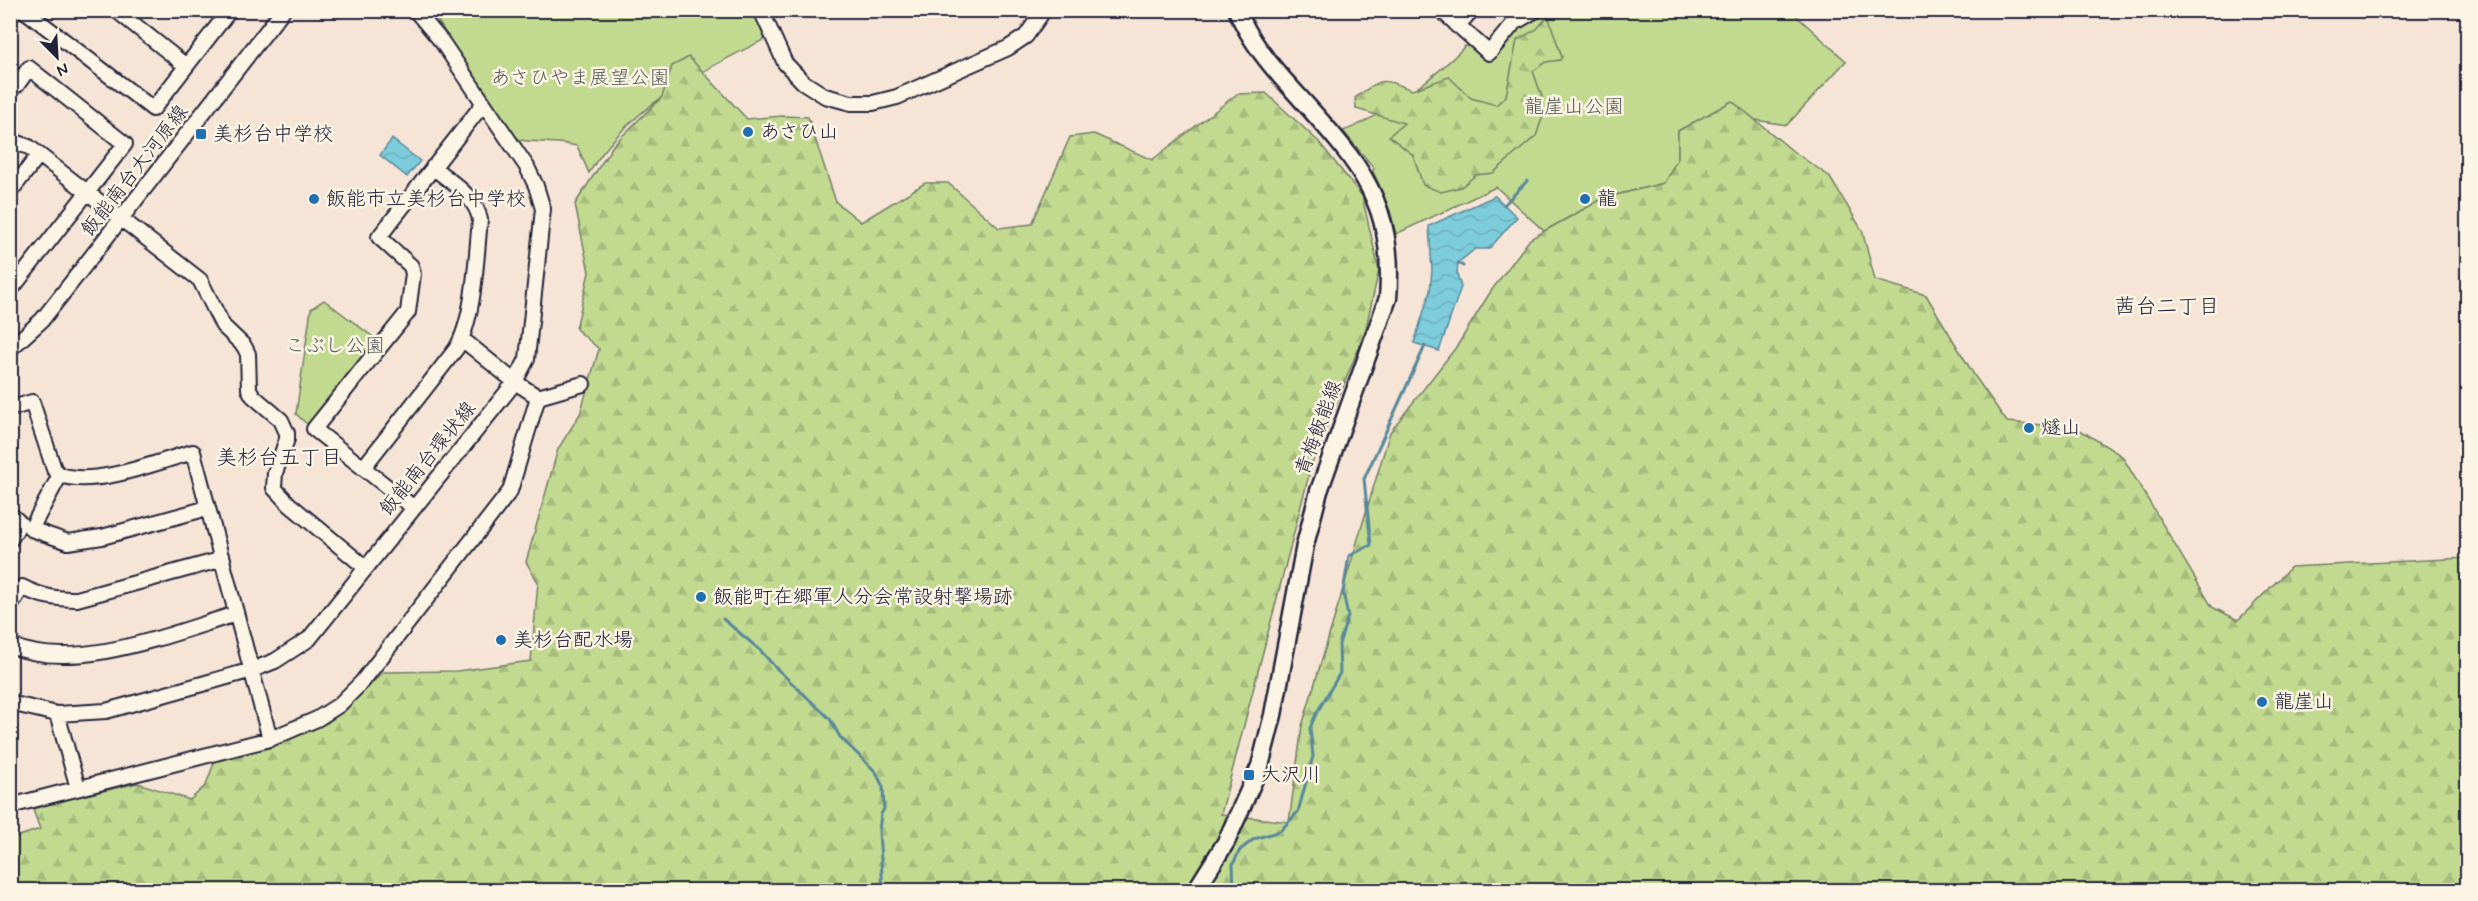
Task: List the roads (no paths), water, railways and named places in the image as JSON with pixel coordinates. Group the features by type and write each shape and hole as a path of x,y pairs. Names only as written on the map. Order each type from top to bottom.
{"main road":[{"name":"青梅飯能線","path":"1196,891 1226,842 1260,766 1316,501 1388,298 1390,274 1383,218 1368,182 1267,60 1250,36 1237,10"}],"street":[{"path":"22,10 153,109 222,13"},
{"path":"116,10 186,66"},
{"name":"飯能南台大河原線","path":"10,349 42,320 283,10"},
{"name":"飯能南台環状線","path":"10,703 57,714 106,711 252,670 275,661 309,639 515,382 527,359 543,209 527,167 442,42 415,10"},
{"path":"760,10 785,63 802,82 825,96 851,103 873,103 897,97 1008,48 1026,36 1044,10"},
{"path":"1441,10 1489,53 1514,23 1536,10"},
{"path":"1457,26 1472,10"},
{"path":"10,291 125,144 29,68 12,86"},
{"path":"414,508 314,429 408,312 414,274 411,266 378,237 483,104"},
{"path":"10,140 29,147 200,280 226,331 244,346 248,354 249,389 253,396 281,420 287,433 275,474 274,488 277,493 366,568"},
{"path":"10,192 39,155"},
{"path":"363,468 462,339 468,320 480,220 478,209 471,199 432,167"},
{"path":"462,339 515,382 538,397 583,384"},
{"path":"10,806 270,739 317,719 339,705 376,664 510,491 538,397"},
{"path":"10,408 32,402 54,469 60,475 73,479 104,477 193,452 270,739"},
{"path":"60,475 31,529 68,542 102,537 208,508"},
{"path":"10,514 20,523 10,540"},
{"path":"10,607 22,587 46,597 77,599 223,560"},
{"path":"10,645 42,654 75,656 123,647 236,614"},
{"path":"57,714 78,788"}],"water":[{"path":"392,139 420,161 407,177 380,155"},
{"path":"1495,196 1517,217 1489,249 1475,249 1458,263 1457,274 1461,287 1439,351 1414,343 1430,291 1432,270 1429,226"}],"waterway":[{"path":"1504,205 1527,181"},
{"path":"1458,263 1463,266"},
{"name":"大沢川","path":"1234,890 1233,864 1240,850 1254,839 1280,831 1298,812 1313,756 1310,728 1340,673 1339,644 1348,616 1343,592 1349,556 1371,545 1364,479 1425,346"},
{"path":"723,619 760,650 830,719 840,737 876,772 883,787 884,809 881,814 879,831 883,890"}],"place":[{"name":"あさひ山","path":"748,132"},
{"name":"美杉台中学校","path":"201,134"},
{"name":"飯能市立美杉台中学校","path":"314,199"},
{"name":"龍","path":"1585,199"},
{"name":"燧山","path":"2029,428"},
{"name":"飯能町在郷軍人分会常設射撃場跡","path":"701,597"},
{"name":"美杉台配水場","path":"501,640"},
{"name":"龍崖山","path":"2262,702"},
{"name":"大沢川","path":"1249,775"}],"district":[{"name":"茜台二丁目","path":"2167,307"},
{"name":"美杉台五丁目","path":"279,458"}],"park label":[{"name":"あさひやま展望公園","path":"580,78"},
{"name":"龍崖山公園","path":"1574,107"},
{"name":"こぶし公園","path":"335,346"}]}
